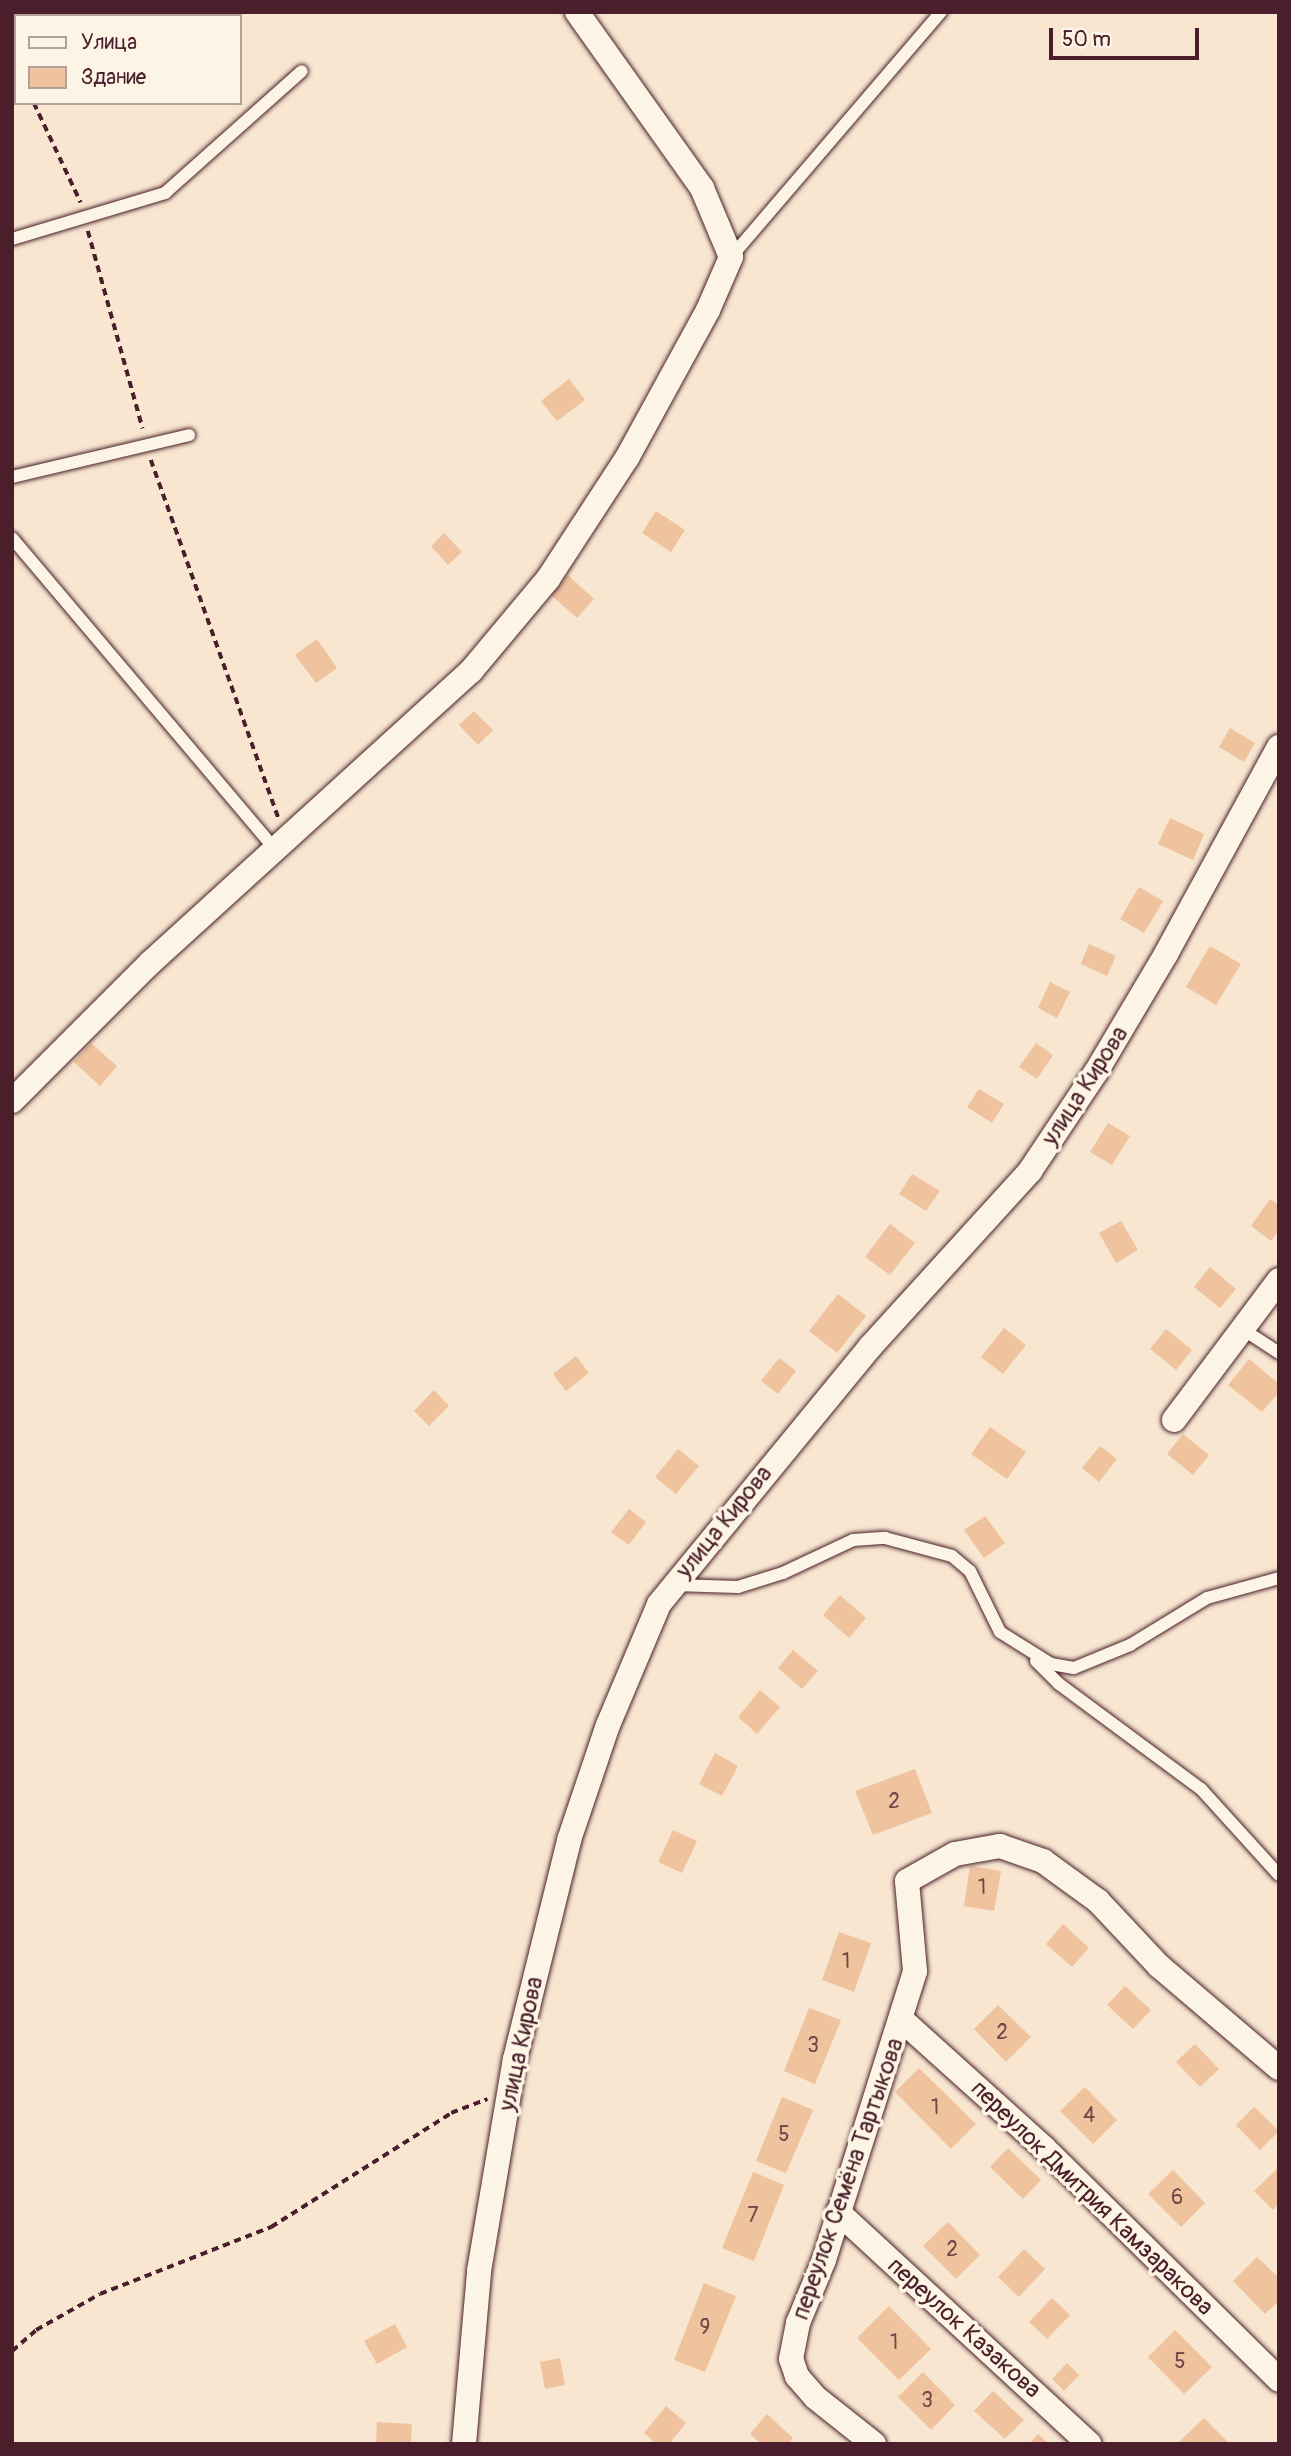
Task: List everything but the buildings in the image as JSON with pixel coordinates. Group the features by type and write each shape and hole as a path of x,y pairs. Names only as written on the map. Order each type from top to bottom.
{"street":[{"path":"12,1101 150,963 282,846 471,671 548,579 627,458 708,310 731,257 702,188 681,153 577,12"},
{"name":"улица Кирова","path":"467,2439 479,2271 510,2089 569,1840 608,1725 659,1604 870,1347 1030,1171 1096,1072 1166,954 1279,747"},
{"path":"1174,1420 1279,1280"},
{"name":"переулок Семёна Тартыкова","path":"874,2444 815,2397 797,2376 791,2359 798,2323 902,2020 915,1971 907,1881 956,1854 1000,1846 1043,1861 1098,1901 1159,1966 1279,2068"},
{"name":"переулок Дмитрия Камзаракова","path":"902,2020 1044,2148 1279,2380"},
{"name":"переулок Казакова","path":"838,2212 1089,2444"}],"lane":[{"path":"731,257 941,12"},
{"path":"12,239 165,193 302,71"},
{"path":"12,477 189,435"},
{"path":"12,538 282,846"},
{"path":"1244,1330 1279,1353"},
{"path":"674,1585 738,1587 783,1573 853,1540 885,1538 952,1556 970,1571 1000,1632 1026,1651 1051,1664 1074,1668 1130,1646 1207,1598 1279,1578"},
{"path":"1026,1651 1059,1684 1201,1789 1279,1874"}],"path":[{"path":"35,105 84,216 147,445 282,846"},
{"path":"12,2351 36,2330 100,2294 271,2227 451,2113 510,2089"}]}
